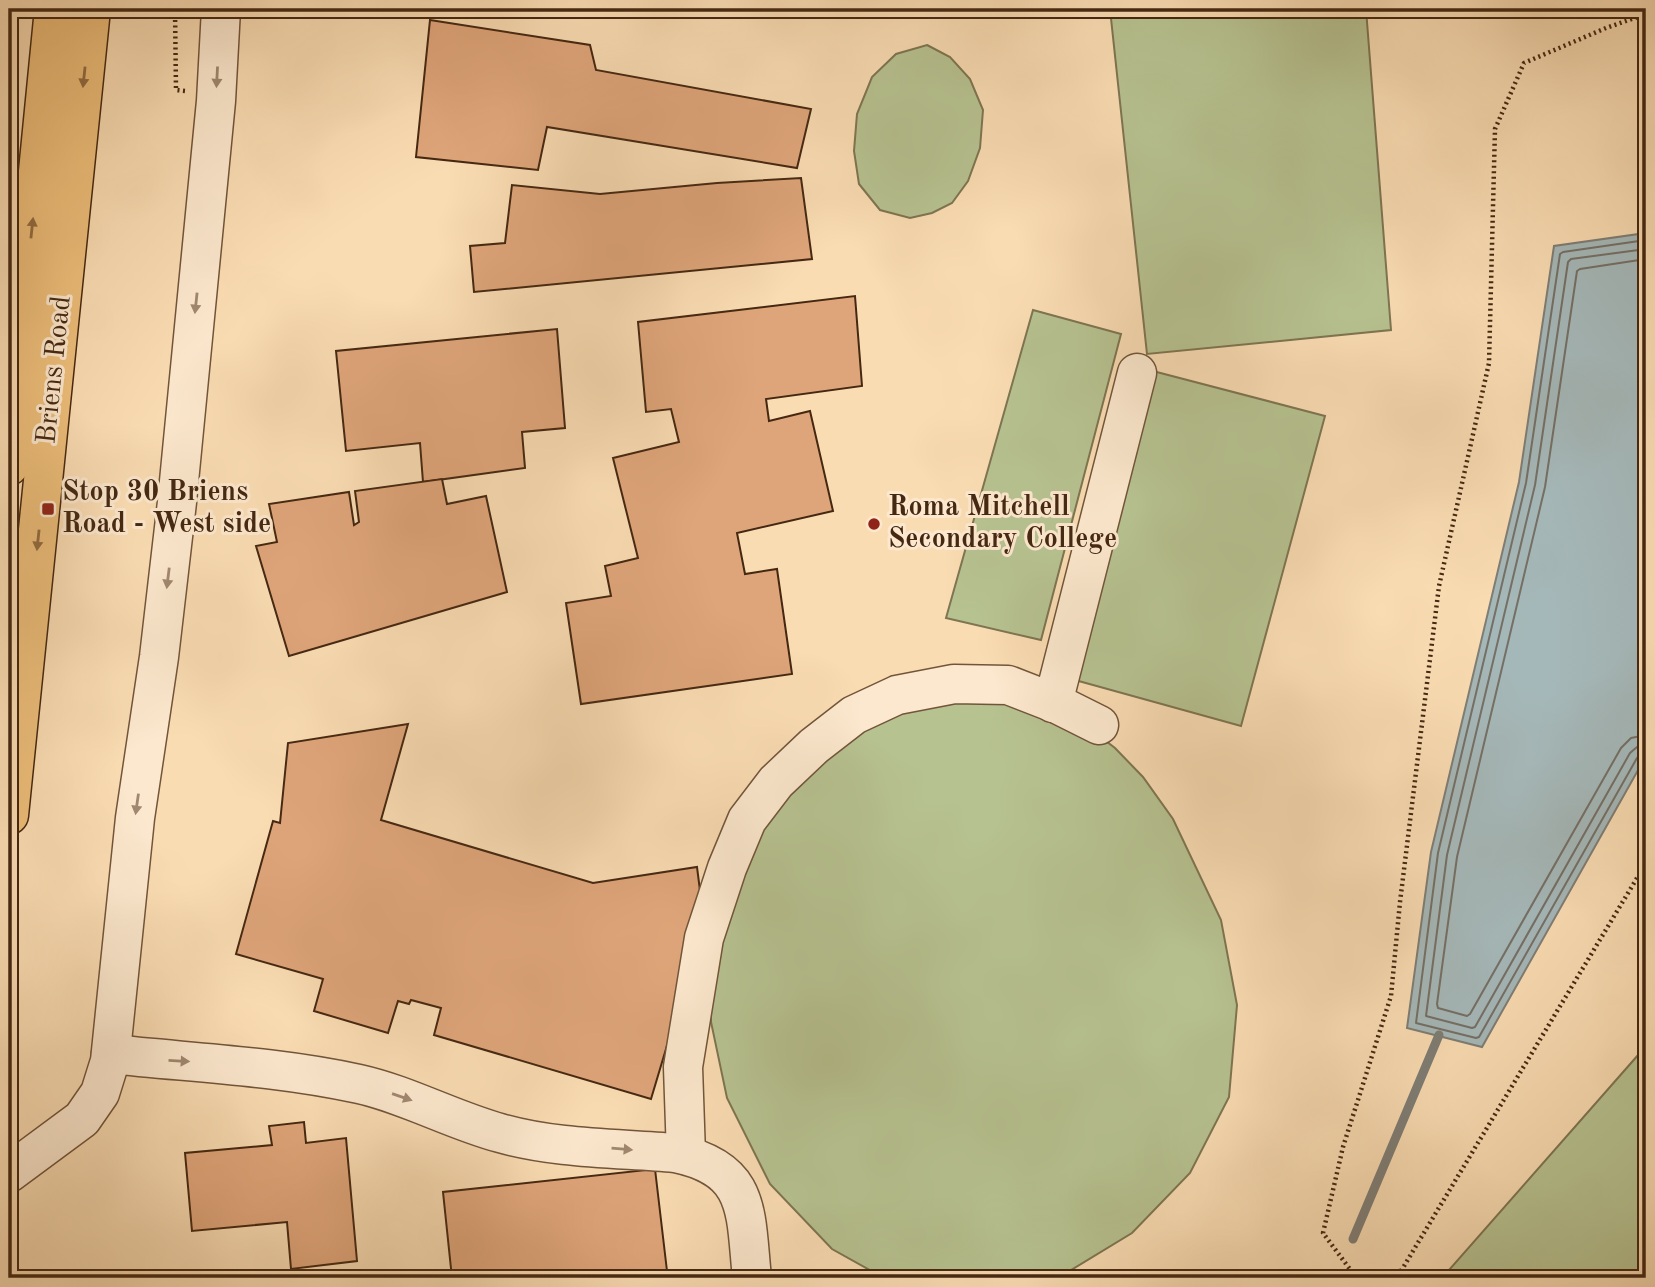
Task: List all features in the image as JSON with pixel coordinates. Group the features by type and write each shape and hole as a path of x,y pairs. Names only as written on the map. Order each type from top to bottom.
{"main road":[{"name":"Briens Road","path":"9,466 54,9"},
{"name":"Briens Road","path":"9,815 18,647 91,9"}],"lane":[{"path":"9,1173 82,1119 100,1093 111,1054 135,818 159,657 177,502 216,102 221,9"},
{"path":"1053,703 1138,373"},
{"path":"685,1155 684,1067 705,939 727,868 747,820 776,782 814,746 854,715 897,695 954,684 1008,685 1099,725"},
{"path":"111,1054 230,1063 295,1072 400,1096 499,1133 536,1142 697,1157 732,1180 746,1219 752,1278"},
{"path":"9,1137 58,1135"}],"path":[{"path":"175,9 176,90 197,92"},
{"path":"1499,1278 1401,1271 1355,1276 1323,1233 1343,1147 1391,996 1439,586 1489,363 1494,129 1524,63 1606,27 1646,14"},
{"path":"1401,1271 1646,863"}],"green space":[{"path":"1110,9 1366,9 1391,330 1147,354"},
{"path":"927,45 950,57 970,79 983,110 980,148 968,181 952,203 932,213 910,218 880,210 859,184 854,151 857,114 872,77 896,54"},
{"path":"1033,310 1121,334 1041,640 946,618"},
{"path":"1149,370 1325,416 1241,726 1075,680"},
{"path":"1002,696 1098,735 1143,777 1173,819 1221,920 1237,1005 1229,1097 1190,1173 1132,1233 1058,1278 884,1278 832,1249 770,1184 727,1098 711,1022 710,949 776,792 873,713"},
{"path":"1646,1046 1646,1278 1442,1278"}],"water":[{"path":"1646,233 1646,756 1482,1047 1407,1028 1431,852 1519,482 1554,246"}],"building":[{"path":"430,20 590,45 596,70 811,109 797,168 547,127 538,170 416,157"},
{"path":"801,178 812,259 474,292 470,246 505,243 512,185 600,194"},
{"path":"855,296 862,386 766,399 769,421 810,411 833,511 737,533 745,574 777,569 792,674 581,704 566,603 611,596 605,566 638,558 613,458 679,442 671,409 646,412 638,322"},
{"path":"557,329 565,428 522,432 525,468 423,482 420,443 346,451 336,351"},
{"path":"442,479 447,504 486,496 507,592 289,656 256,546 277,542 269,504 349,492 354,525 359,522 355,491"},
{"path":"408,724 381,820 593,883 697,867 704,922 651,1099 434,1035 441,1008 411,1000 409,1004 398,1001 388,1033 314,1011 323,979 236,954 273,821 280,823 288,743"},
{"path":"304,1122 306,1143 346,1138 357,1261 291,1269 287,1222 192,1231 185,1153 272,1145 269,1126"},
{"path":"655,1169 667,1271 594,1278 452,1278 443,1192"}],"waterway":[{"path":"1353,1239 1439,1035"}],"place":[{"name":"Stop 30 Briens Road - West side","path":"48,509"},
{"name":"Roma Mitchell Secondary College","path":"874,524"}]}
